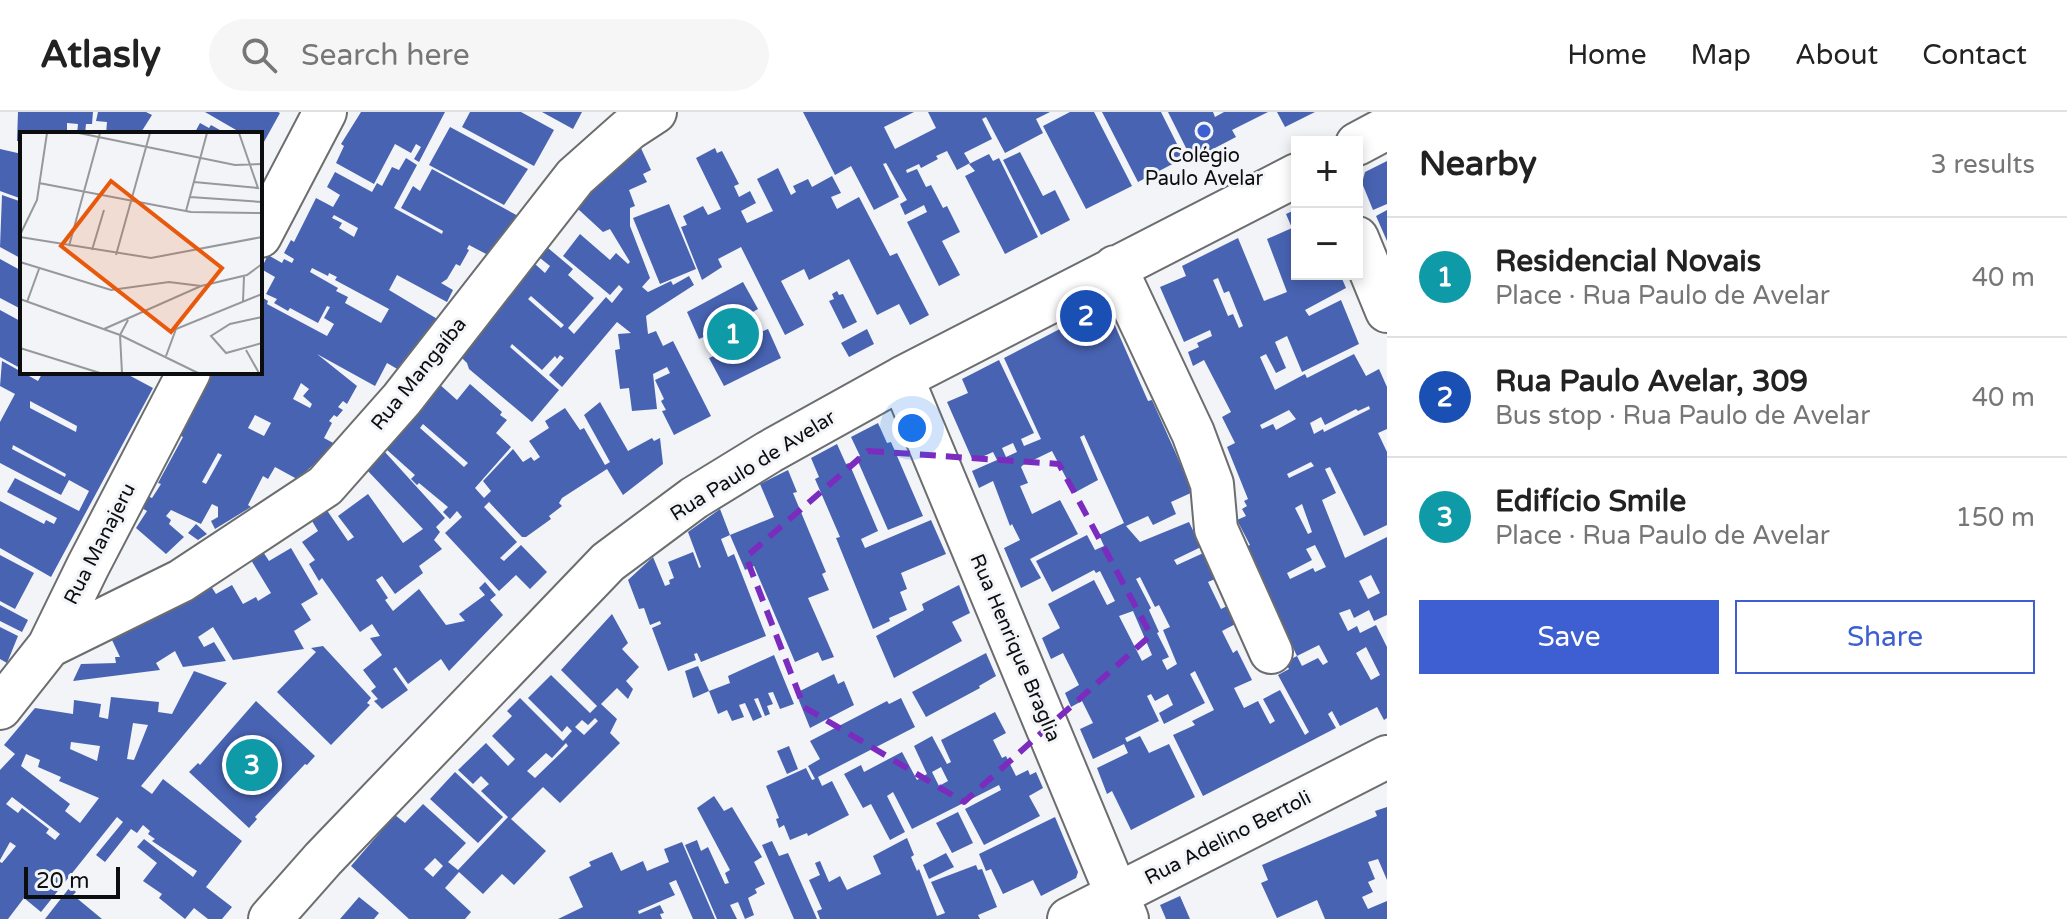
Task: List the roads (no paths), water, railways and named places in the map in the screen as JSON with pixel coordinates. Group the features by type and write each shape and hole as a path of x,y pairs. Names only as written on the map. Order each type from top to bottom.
{"street":[{"path":"262,232 325,112"},
{"name":"Rua Mangaíba","path":"49,646 181,581 325,486 402,399 575,177 629,129 655,112"},
{"path":"1363,141 1387,128"},
{"name":"Rua Paulo de Avelar","path":"270,919 333,848 608,562 707,490 902,378 1291,178"},
{"path":"1363,253 1387,311"},
{"path":"1115,267 1193,433 1212,484 1216,529 1271,652"},
{"name":"Rua Manajeru","path":"0,708 49,646 188,374"},
{"name":"Rua Henrique Braglia","path":"902,378 1122,907"},
{"path":"88,566 121,586 149,597"},
{"name":"Rua Adelino Bertoli","path":"1069,919 1122,907 1387,757"}],"place":[{"name":"Colégio Paulo Avelar","path":"1204,131"},
{"name":"Rua Paulo Avelar, 309","path":"1086,316"},
{"name":"Residencial Novais","path":"733,334"},
{"name":"Edifício Smile","path":"252,765"}]}
